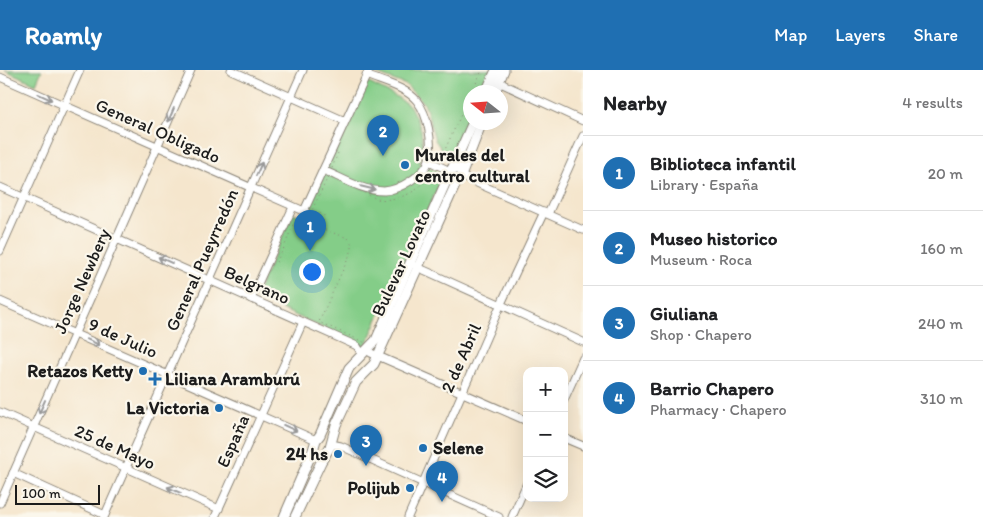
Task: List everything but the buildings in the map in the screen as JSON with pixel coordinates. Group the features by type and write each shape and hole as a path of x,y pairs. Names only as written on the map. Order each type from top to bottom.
{"main road":[{"path":"496,77 504,70"},
{"name":"Bulevar Lovato","path":"284,517 346,374 368,357 414,266 455,172 470,130"},
{"name":"Bulevar Lovato","path":"455,172 478,130"},
{"name":"Bulevar Lovato","path":"295,517 330,445 336,425 356,382 414,266"},
{"name":"9 de Julio","path":"327,435 330,445 321,450 317,440 327,435"}],"street":[{"path":"0,251 80,70"},
{"name":"Jorge Newbery","path":"0,503 191,70"},
{"path":"231,70 345,121"},
{"name":"General Pueyrredón","path":"105,516 303,70"},
{"path":"304,214 323,170 345,121 368,72 407,93 417,101 427,120 430,144 429,161 417,176 406,184 383,191 362,187 323,170"},
{"name":"General Obligado","path":"0,77 293,207 304,214"},
{"path":"496,77 583,121"},
{"name":"2 de Abril","path":"408,517 500,306 583,136"},
{"path":"429,161 583,230"},
{"name":"Belgrano","path":"0,187 357,346 368,357 462,393 523,419"},
{"path":"251,299 293,207"},
{"path":"414,266 583,342"},
{"name":"9 de Julio","path":"0,301 317,440"},
{"name":"España","path":"215,517 303,322"},
{"path":"568,391 583,358"},
{"name":"25 de Mayo","path":"0,412 219,509"},
{"path":"568,440 583,446"},
{"path":"330,445 341,446 499,517"},
{"path":"13,474 105,516"},
{"path":"512,517 523,492"}],"path":[{"path":"475,85 482,70"},
{"path":"455,172 442,156 463,110"},
{"path":"309,218 312,210 327,179 329,178 357,188 377,199 384,200 410,193 431,176 435,175 443,179 368,344 319,322 352,250 352,244 348,238 325,230 324,215 312,210"},
{"path":"304,214 309,218 324,223"},
{"path":"274,263 283,250 295,218"},
{"path":"262,290 262,296 266,300"}],"green space":[{"path":"5,70 42,70 36,84"},
{"path":"376,70 491,70 485,85 463,85 463,130 465,130 451,163 435,140 425,105 406,85 375,73"},
{"path":"367,82 397,97 410,106 421,129 423,148 419,163 444,174 365,347 255,297 293,213 303,217"}],"place":[{"name":"Museo historico","path":"383,156"},
{"name":"Murales del centro cultural","path":"405,165"},
{"name":"Biblioteca infantil","path":"310,251"},
{"name":"Retazos Ketty","path":"143,371"},
{"name":"Liliana Aramburú","path":"155,379"},
{"name":"La Victoria","path":"219,408"},
{"name":"Selene","path":"423,448"},
{"name":"24 hs","path":"338,454"},
{"name":"Giuliana","path":"366,466"},
{"name":"Polijub","path":"410,488"},
{"name":"Barrio Chapero","path":"442,502"}]}
